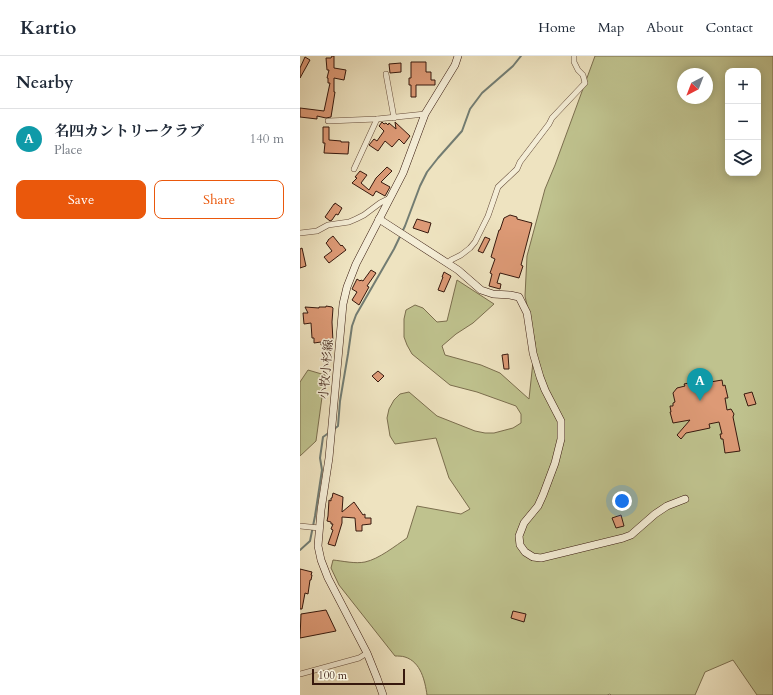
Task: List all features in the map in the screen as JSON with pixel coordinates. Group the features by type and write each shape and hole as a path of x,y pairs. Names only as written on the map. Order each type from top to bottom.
{"main road":[{"name":"小牧小杉線","path":"383,695 367,653 328,578 321,560 318,546 318,528 329,458 343,304 347,287 356,264 403,173 426,114 455,65 458,56"},
{"path":"379,219 448,263 481,290 493,294 519,298 527,313 533,353 540,377 561,421 561,439 555,463 543,495 538,506 524,523 519,536 520,545 525,552 532,557 542,558 627,537 655,514 667,506 685,498"}],"street":[{"path":"448,263 461,255 475,242 488,216 498,187 517,169 520,162 552,118 585,83 584,75 578,70 574,62 574,56"},
{"path":"386,74 394,118"},
{"path":"328,121 394,118 426,114"},
{"path":"354,169 377,119"},
{"path":"300,233 317,231 328,225 349,222 364,215 380,203 390,198"},
{"path":"300,526 318,528"},
{"path":"300,674 359,658 367,653"}],"green space":[{"path":"595,56 773,56 773,695 757,695 733,660 705,672 695,695 427,695 423,678 415,663 410,659 395,656 339,585 331,568 333,560 357,563 376,558 407,538 417,506 461,514 470,509 449,478 436,438 395,444 390,436 387,418 389,409 394,400 400,394 409,392 437,416 475,431 494,433 513,428 521,423 521,414 516,406 477,392 450,385 412,354 404,337 404,319 406,310 415,305 423,308 437,322 447,321 457,280 494,304 473,323 456,334 442,346 445,355 481,365 500,373 529,399 535,343 525,296 527,256 545,189"},
{"path":"308,370 325,375 316,441 300,456 300,382"}],"building":[{"path":"334,56 334,68 346,70 344,80 334,78 335,92 331,117 326,118 317,116 317,119 300,117 300,108 324,111 330,83 328,83 327,78 329,70 327,70 326,58 331,58"},
{"path":"305,57 310,60 300,78 300,68"},
{"path":"411,62 426,62 426,72 431,72 431,80 435,80 435,85 416,85 416,97 411,97 411,85 409,85 409,78 411,78"},
{"path":"401,63 401,72 390,73 389,64"},
{"path":"382,122 388,125 389,123 396,129 395,122 410,136 404,144 399,139 392,147 385,141 378,151 369,145 374,139 377,141 384,131 379,126"},
{"path":"323,127 329,127 329,140 349,142 348,154 324,153 325,143 323,143"},
{"path":"387,167 392,171 381,182 390,187 385,196 376,191 373,196 352,183 357,178 355,177 360,171 367,175 361,183 369,190 376,178"},
{"path":"335,203 342,208 338,215 336,214 330,221 325,217"},
{"path":"510,215 517,217 517,219 532,223 519,278 500,273 497,283 501,284 500,289 489,286 492,274 490,273 495,259 491,257 504,218"},
{"path":"417,219 431,223 428,233 413,228"},
{"path":"333,236 346,250 329,263 324,257 332,251 326,243"},
{"path":"485,237 490,239 483,253 478,251"},
{"path":"302,248 306,266 300,268 300,249"},
{"path":"371,270 376,273 367,286 369,287 359,305 352,300 357,292 352,289 357,279 363,281"},
{"path":"444,272 451,276 444,292 438,290"},
{"path":"326,306 333,308 333,342 328,342 329,344 321,345 321,342 314,343 314,338 312,338 311,323 304,324 303,313 308,313 305,307 319,308"},
{"path":"508,354 509,369 504,369 502,355"},
{"path":"378,371 384,376 378,382 372,376"},
{"path":"722,380 723,386 725,385 728,398 725,398 727,410 731,409 734,414 733,417 740,451 725,453 723,439 721,439 720,434 722,434 719,422 709,424 710,428 686,433 681,439 677,435 690,420 673,423 670,412 670,406 673,406 673,403 675,402 673,393 677,388 685,386 684,384 698,381 699,384"},
{"path":"752,392 756,404 748,406 744,394"},
{"path":"333,493 343,497 342,512 354,502 363,515 365,514 365,518 371,518 371,524 362,525 362,531 356,531 355,518 342,517 342,523 335,546 328,544 333,530 331,529 333,524 327,521 329,500 331,501"},
{"path":"621,515 624,526 616,528 612,518"},
{"path":"300,569 312,572 308,594 305,593 302,609 300,609"},
{"path":"326,610 336,631 300,638 301,614"},
{"path":"513,611 526,614 524,622 511,618"}],"waterway":[{"path":"333,430 338,426 340,401 352,326 356,315 394,249 427,172 462,131 470,109 482,93 513,66 521,56"},
{"path":"300,550 310,541 322,470 320,458 323,437 330,432"}],"place":[{"name":"名四カントリークラブ","path":"700,401"}]}
